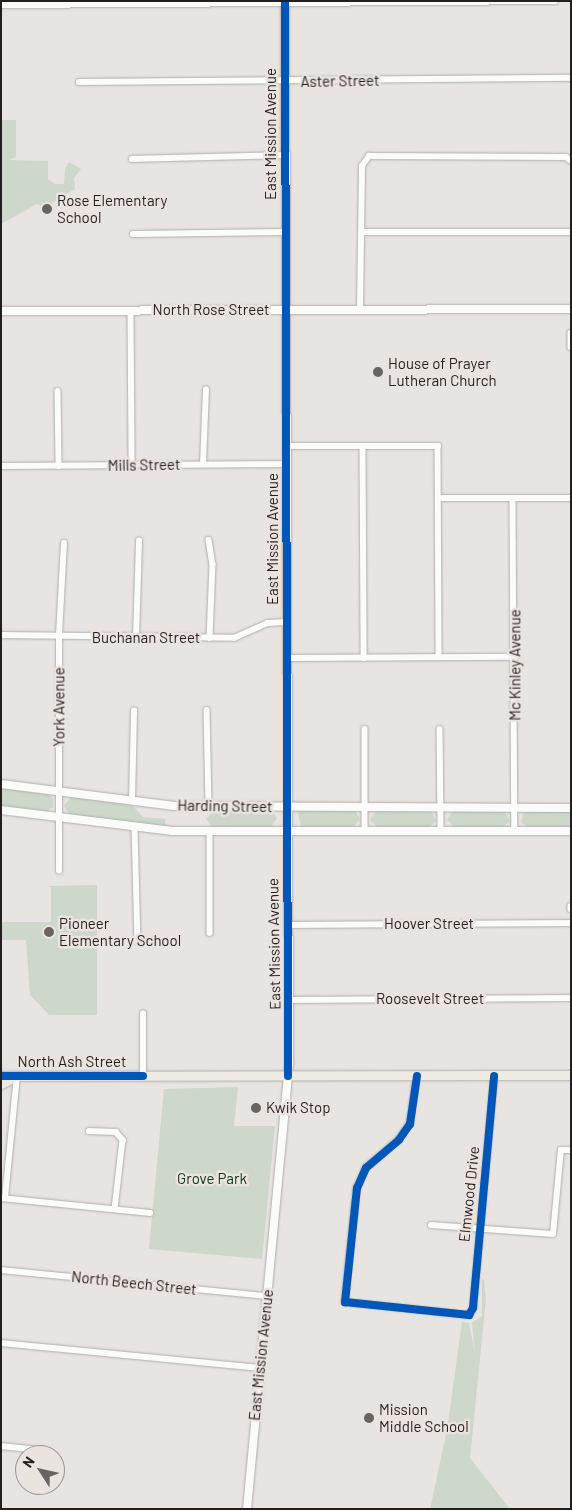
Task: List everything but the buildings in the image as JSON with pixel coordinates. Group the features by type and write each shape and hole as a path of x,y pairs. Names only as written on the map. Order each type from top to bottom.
{"main road":[{"name":"North Ash Street","path":"16,1076 571,1075"},
{"path":"2,1078 16,1076"}],"street":[{"path":"1,5 555,1"},
{"name":"East Mission Avenue","path":"247,1509 288,1076 284,232 286,155 285,3"},
{"name":"Aster Street","path":"79,82 571,78"},
{"path":"132,159 286,155"},
{"path":"360,310 362,166 369,156 566,157 571,161"},
{"path":"132,234 284,232"},
{"path":"362,232 571,232"},
{"name":"North Rose Street","path":"1,311 571,309"},
{"path":"131,310 132,466"},
{"path":"571,333 571,348"},
{"path":"203,464 206,390"},
{"path":"58,391 59,466"},
{"path":"286,446 438,446 439,657"},
{"path":"363,446 364,658"},
{"name":"Mills Street","path":"1,466 286,464"},
{"path":"438,498 571,498"},
{"name":"Mc Kinley Avenue","path":"513,499 515,831"},
{"path":"209,540 213,564 210,638"},
{"path":"136,638 139,542"},
{"name":"York Avenue","path":"59,871 59,635 64,543"},
{"name":"Buchanan Street","path":"1,635 234,638 267,623 287,622"},
{"path":"287,658 515,657"},
{"path":"208,710 209,807"},
{"path":"132,801 134,711"},
{"path":"365,729 365,831"},
{"path":"440,729 441,830"},
{"name":"Harding Street","path":"1,784 132,801 209,807 571,808"},
{"name":"Harding Street","path":"1,810 135,828 210,831 571,831"},
{"path":"135,828 138,940"},
{"path":"210,831 210,932"},
{"name":"Hoover Street","path":"287,925 571,923"},
{"name":"Roosevelt Street","path":"289,1000 571,998"},
{"path":"143,1014 143,1076"},
{"path":"16,1076 3,1198 150,1213"},
{"name":"Elmwood Drive","path":"417,1076 410,1124 399,1140 366,1168 357,1188 345,1302 469,1314 473,1308 494,1076"},
{"path":"89,1131 116,1132 123,1140 115,1209"},
{"path":"431,1226 553,1234 561,1150 571,1150"},
{"name":"North Beech Street","path":"1,1270 267,1296"},
{"path":"1,1343 260,1368"},
{"path":"1,1446 15,1447"}],"green space":[{"path":"1,120 16,120 16,157 9,160 48,161 48,179 55,184 64,184 65,169 69,162 81,169 74,178 75,189 52,203 52,212 37,204 1,224"},
{"path":"1,788 49,794 53,799 53,807 47,812 1,807"},
{"path":"71,797 132,805 143,817 166,819 165,824 170,828 70,815 64,806"},
{"path":"271,810 277,818 271,827 212,827 206,819 214,811"},
{"path":"301,810 355,810 360,820 352,828 301,827 298,812"},
{"path":"377,810 431,811 436,821 428,828 378,828 370,820"},
{"path":"571,810 571,828 528,828 521,822 523,814 527,811"},
{"path":"453,811 504,811 510,821 502,828 455,828 447,820"},
{"path":"97,885 97,1015 49,1015 30,995 26,940 1,940 1,922 51,922 51,888 48,886"},
{"name":"Grove Park","path":"238,1087 234,1126 275,1126 262,1259 149,1249 164,1089"},
{"path":"484,1279 486,1299 470,1458 510,1509 430,1509 447,1430 462,1322 469,1323 475,1354 472,1323 482,1316 482,1280"}],"cycle path":[{"path":"285,1 288,1076"},
{"path":"1,1076 143,1076"},
{"path":"417,1076 410,1124 399,1140 366,1168 357,1188 345,1302 469,1315 473,1308 494,1076"}],"place":[{"name":"Rose Elementary School","path":"47,209"},
{"name":"House of Prayer Lutheran Church","path":"378,372"},
{"name":"Pioneer Elementary School","path":"49,932"},
{"name":"Kwik Stop","path":"256,1108"},
{"name":"Mission Middle School","path":"369,1418"}]}
